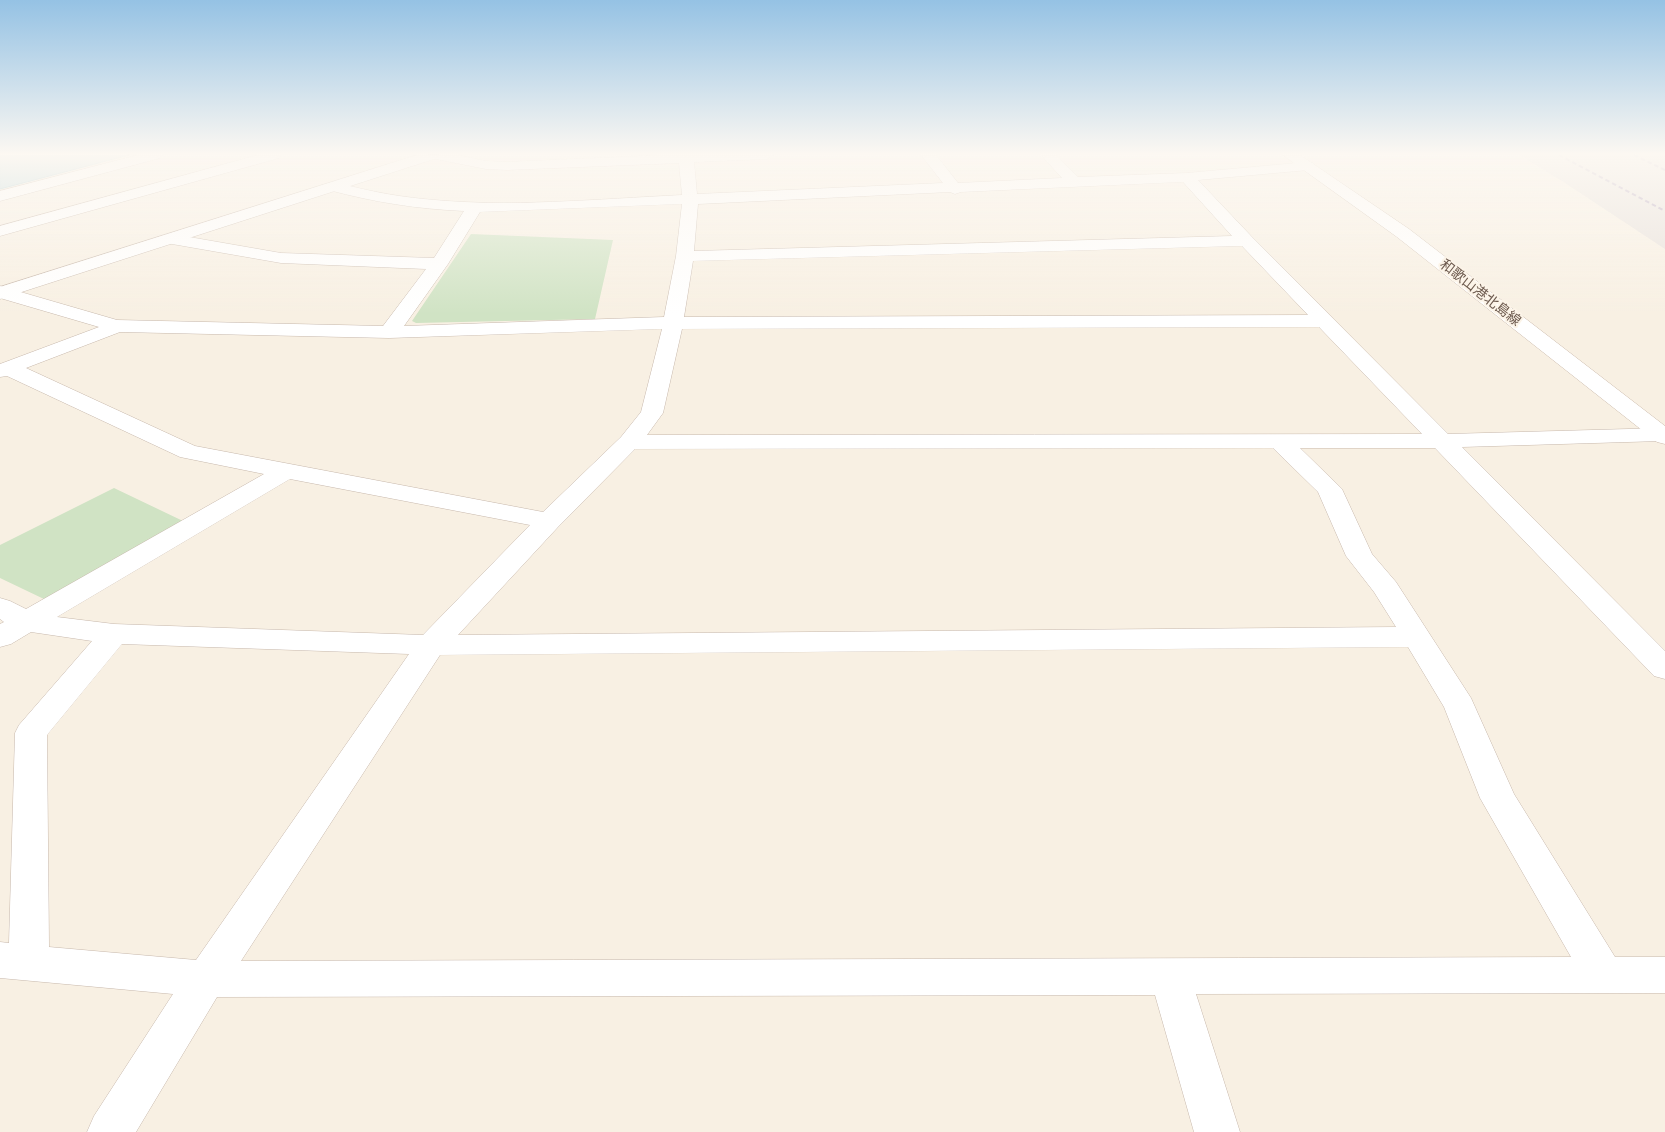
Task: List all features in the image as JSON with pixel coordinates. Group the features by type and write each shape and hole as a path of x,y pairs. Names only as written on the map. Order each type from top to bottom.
{"street":[{"path":"0,231 84,208"},
{"path":"1,292 269,208"},
{"path":"470,208 479,208"},
{"path":"389,332 439,264 474,208"},
{"path":"110,1132 206,979 431,645 549,521 629,442 652,413 673,323 685,256 689,208"},
{"path":"1215,208 1665,669"},
{"name":"和歌山港北島線","path":"1367,208 1403,233 1663,436"},
{"path":"172,239 280,258 439,264"},
{"path":"685,256 1246,241"},
{"path":"1,292 116,326 389,332 673,323 1326,322"},
{"path":"4,369 103,333 116,326"},
{"path":"4,369 188,452 549,521"},
{"path":"629,442 1442,441 1663,436"},
{"path":"1279,441 1329,489 1360,556 1386,588 1460,706 1498,798 1604,976"},
{"path":"9,622 288,470"},
{"path":"9,622 114,634 431,645 1415,637"},
{"path":"114,634 31,733 14,961 206,979 1665,975"},
{"path":"1170,976 1217,1132"}],"shaded area":[{"path":"1603,208 1665,208 1665,249"}],"green space":[{"path":"471,234 613,240 595,319 416,323 412,321"},
{"path":"114,488 183,521 46,600 0,578 0,545"}],"railway":[{"path":"1659,208 1665,211"}]}
